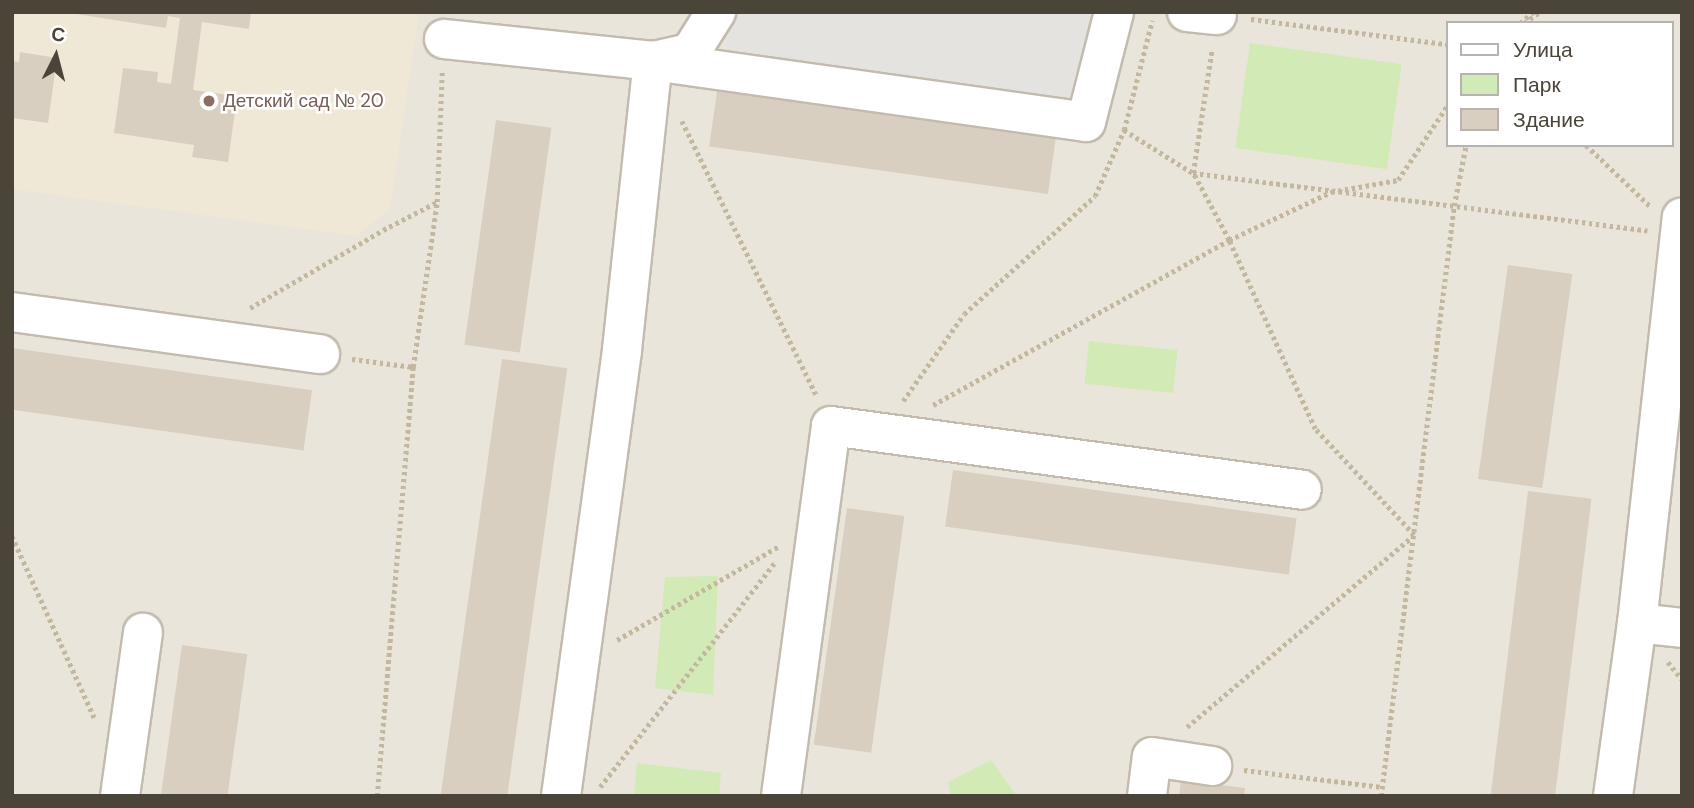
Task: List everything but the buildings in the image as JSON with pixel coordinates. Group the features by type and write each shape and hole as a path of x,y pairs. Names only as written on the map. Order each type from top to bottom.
{"lane":[{"path":"653,61 690,54 716,12"},
{"path":"443,39 653,61 1086,122 1114,12"},
{"path":"561,796 622,350 653,61"},
{"path":"1613,796 1637,622 1681,226"},
{"path":"12,312 320,355"},
{"path":"781,796 831,426 1302,491"},
{"path":"1637,622 1682,628"},
{"path":"120,796 143,633"},
{"path":"1147,796 1152,757 1212,766"}],"path":[{"path":"881,433 964,314 1094,196 1124,130 1154,12"},
{"path":"1414,536 1315,429 1230,240 1193,173 1202,14 1446,44"},
{"path":"377,796 413,367 437,202 443,39"},
{"path":"677,110 831,426"},
{"path":"1124,130 1193,173 1454,205 1681,226"},
{"path":"1381,796 1454,205 1466,147"},
{"path":"1588,147 1681,226"},
{"path":"247,310 383,230 437,202"},
{"path":"320,355 413,367"},
{"path":"12,536 100,732"},
{"path":"1152,757 1414,536"},
{"path":"579,661 783,544"},
{"path":"1212,766 1382,787"}],"shaded area":[{"path":"12,12 1682,12 1682,796 12,796"},
{"name":"Детский сад № 20","path":"12,12 419,12 390,209 356,236 12,189"},
{"path":"732,12 1096,14 1078,108 724,57"}],"green space":[{"path":"1250,43 1402,64 1387,169 1235,148"},
{"path":"1089,341 1178,350 1173,393 1085,384"},
{"path":"718,576 713,695 655,688 665,577"},
{"path":"991,760 1017,796 951,796 948,782"},
{"path":"637,763 721,773 719,796 634,796"}],"place":[{"name":"Детский сад № 20","path":"209,101"}]}
